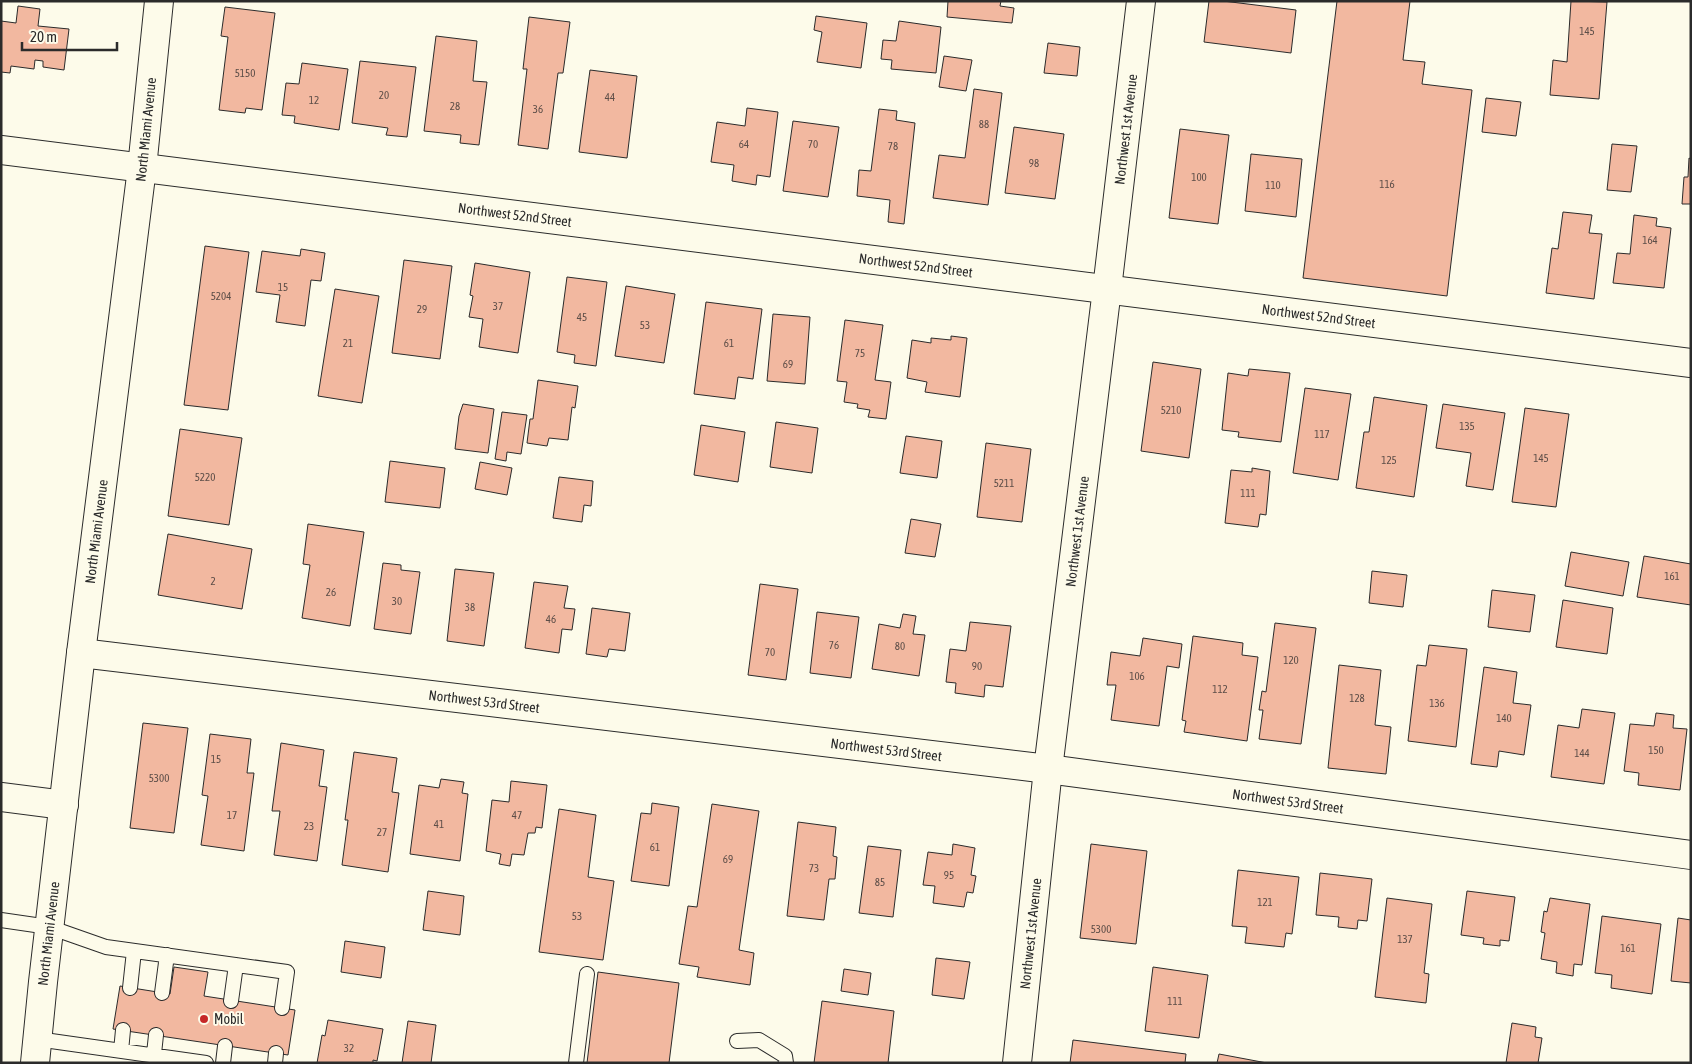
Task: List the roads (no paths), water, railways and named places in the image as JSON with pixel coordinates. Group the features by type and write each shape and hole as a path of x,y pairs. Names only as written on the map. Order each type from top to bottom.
{"street":[{"name":"North Miami Avenue","path":"36,1051 81,653 142,168 159,1"},
{"name":"Northwest 1st Avenue","path":"1016,1063 1048,769 1141,1"},
{"name":"Northwest 52nd Street","path":"1,150 1691,363"},
{"name":"Northwest 53rd Street","path":"81,653 1048,769 1691,855"},
{"path":"1,796 64,805"}],"lane":[{"path":"1,920 49,926 106,947 287,972 282,1008"},
{"path":"130,988 134,951"},
{"path":"162,993 167,955"},
{"path":"231,1001 236,965"},
{"path":"576,1063 586,974"},
{"path":"121,1050 123,1030"},
{"path":"154,1059 156,1035"},
{"path":"737,1041 759,1040 785,1056 786,1063"},
{"path":"223,1063 225,1046"},
{"path":"36,1051 121,1050 154,1059 206,1063"}],"place":[{"name":"Mobil","path":"204,1019"}]}
